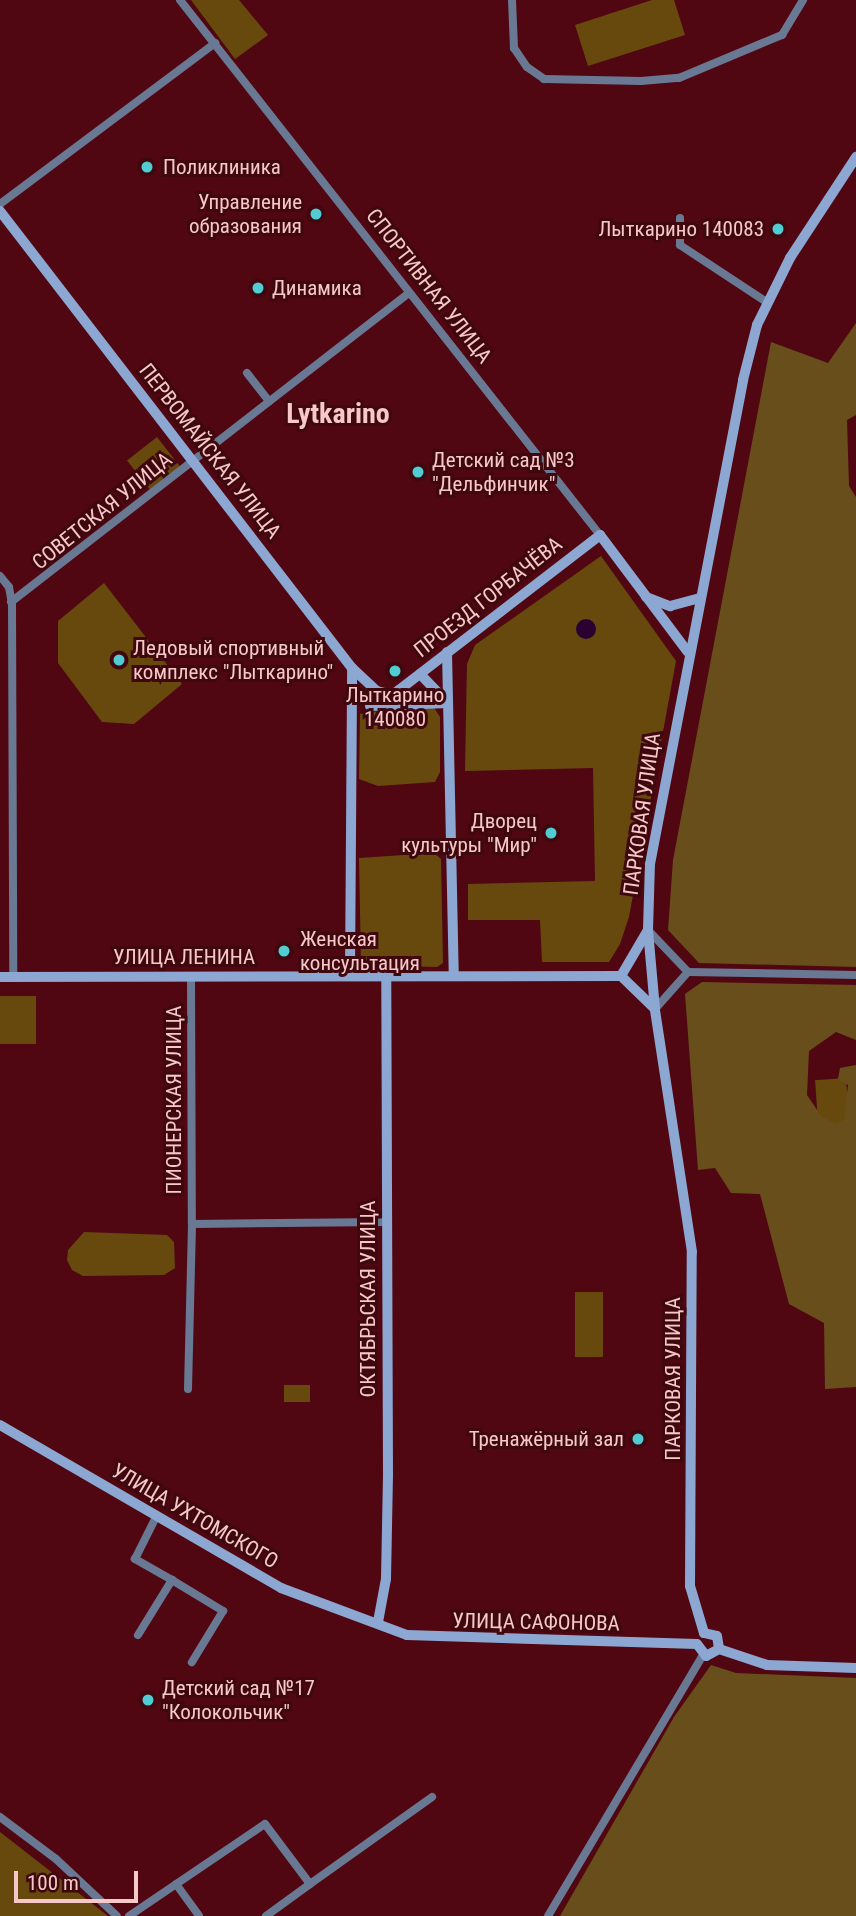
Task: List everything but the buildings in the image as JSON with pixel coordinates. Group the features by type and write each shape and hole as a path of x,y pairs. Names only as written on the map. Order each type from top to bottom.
{"street":[{"name":"СПОРТИВНАЯ УЛИЦА","path":"180,0 600,535 688,652"},
{"path":"512,0 514,47 527,67 544,79 641,81 679,78 782,35 803,0"},
{"path":"0,204 215,43"},
{"name":"ПАРКОВАЯ УЛИЦА","path":"704,1633 690,1586 692,1252 655,1009 648,930 650,864 688,652 743,380 765,301 856,157"},
{"name":"ПЕРВОМАЙСКАЯ УЛИЦА","path":"0,212 352,668 377,691 395,693"},
{"path":"680,218 680,245 765,301"},
{"name":"СОВЕТСКАЯ УЛИЦА","path":"12,601 409,293"},
{"path":"247,373 269,401"},
{"name":"ПРОЕЗД ГОРБАЧЁВА","path":"352,715 395,693 600,535"},
{"path":"0,576 9,587 12,601 13,977"},
{"path":"646,597 670,606 699,598"},
{"path":"447,652 454,975"},
{"path":"350,975 352,668"},
{"path":"420,674 448,703"},
{"path":"370,706 448,703"},
{"path":"688,972 655,1009 621,975 648,930 688,972 856,975"},
{"name":"ОКТЯБРЬСКАЯ УЛИЦА","path":"378,1622 386,1579 386,975"},
{"name":"УЛИЦА ЛЕНИНА","path":"0,977 621,975"},
{"name":"ПИОНЕРСКАЯ УЛИЦА","path":"188,1389 192,1224 191,976"},
{"path":"192,1224 387,1222"},
{"name":"УЛИЦА УХТОМСКОГО","path":"0,1425 281,1588 378,1622"},
{"path":"157,1515 135,1559 223,1611 192,1662"},
{"path":"138,1635 172,1580"},
{"name":"УЛИЦА САФОНОВА","path":"378,1622 420,1638 697,1644"},
{"path":"703,1655 697,1644 704,1633 717,1636 719,1649"},
{"path":"548,1916 703,1655 719,1649 739,1659 767,1665 856,1668"},
{"path":"266,1916 432,1797"},
{"path":"0,1817 56,1859 117,1916"},
{"path":"130,1916 265,1824 310,1884"},
{"path":"176,1884 200,1916"}],"shaded area":[{"path":"191,0 239,0 268,35 235,59"},
{"path":"652,0 674,0 685,35 588,66 575,25"},
{"path":"856,323 856,415 847,420 849,486 856,497 856,967 699,963 668,930 673,860 771,342 828,363"},
{"path":"157,437 180,466 150,490 127,460"},
{"path":"601,556 676,661 629,917 620,944 609,962 542,962 540,920 468,920 468,884 595,881 593,768 465,771 467,664 475,645"},
{"path":"104,583 182,684 134,724 102,722 58,663 58,621"},
{"path":"586,619 593,622 596,629 593,636 586,639 579,636 576,629 579,622"},
{"path":"421,704 433,706 440,717 440,772 435,782 378,786 359,779 360,714"},
{"path":"434,853 441,859 443,963 437,967 361,965 359,858"},
{"path":"702,982 856,985 856,1040 836,1032 809,1051 807,1095 822,1117 837,1124 844,1119 848,1085 838,1079 840,1068 856,1065 856,1387 825,1389 824,1323 789,1304 760,1194 731,1193 715,1168 698,1170 685,994"},
{"path":"0,996 36,996 36,1044 0,1044"},
{"path":"846,1078 850,1130 819,1132 815,1080"},
{"path":"84,1232 167,1235 174,1242 175,1268 164,1275 83,1276 72,1270 67,1260 68,1250"},
{"path":"575,1292 603,1292 603,1357 575,1357"},
{"path":"284,1385 310,1385 310,1402 284,1402"},
{"path":"711,1665 736,1673 856,1678 856,1916 560,1916 674,1717"},
{"path":"0,1832 108,1916 0,1916"}],"place":[{"name":"Поликлиника","path":"147,167"},
{"name":"Управление образования","path":"316,214"},
{"name":"Лыткарино 140083","path":"778,229"},
{"name":"Динамика","path":"258,288"},
{"name":"Детский сад №3 \"Дельфинчик\"","path":"418,472"},
{"name":"Ледовый спортивный комплекс \"Лыткарино\"","path":"119,660"},
{"name":"Лыткарино 140080","path":"395,671"},
{"name":"Дворец культуры \"Мир\"","path":"551,833"},
{"name":"Женская консультация","path":"284,951"},
{"name":"Тренажёрный зал","path":"638,1439"},
{"name":"Детский сад №17 \"Колокольчик\"","path":"148,1700"}],"district":[{"name":"Lytkarino","path":"338,414"}]}
